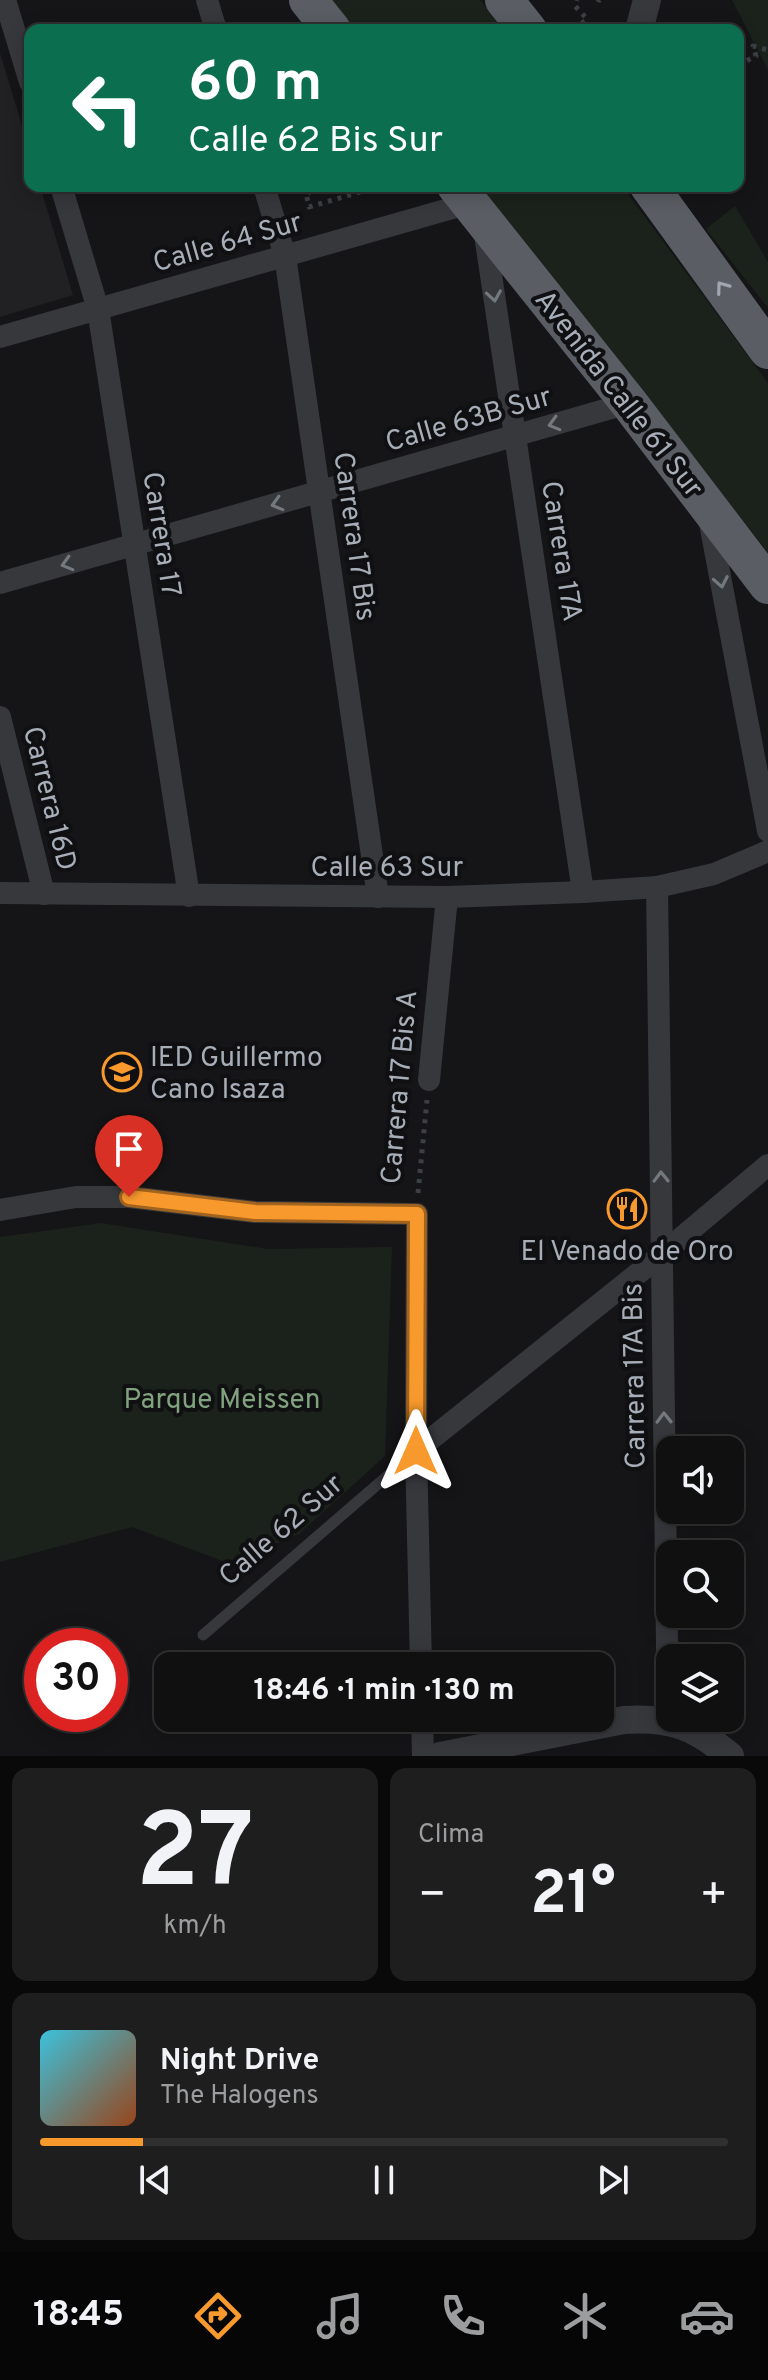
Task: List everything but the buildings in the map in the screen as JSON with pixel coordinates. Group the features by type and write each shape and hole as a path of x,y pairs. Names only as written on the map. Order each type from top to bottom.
{"highway":[{"path":"308,0 327,24"},
{"path":"504,0 523,24"},
{"path":"654,192 768,350"},
{"name":"Avenida Calle 61 Sur","path":"470,203 768,585"}],"street":[{"path":"5,0 24,62"},
{"path":"207,0 214,24"},
{"name":"Carrera 17","path":"63,192 98,309 189,896"},
{"name":"Carrera 17 Bis","path":"266,192 285,256 378,897"},
{"name":"Calle 64 Sur","path":"0,337 470,203"},
{"name":"Carrera 17A","path":"470,203 515,436 583,892"},
{"name":"Calle 63B Sur","path":"0,583 629,403"},
{"path":"707,505 768,831"},
{"name":"Carrera 16D","path":"0,717 44,894"},
{"name":"Calle 63 Sur","path":"0,893 447,897 583,892 657,887 714,874 768,851"},
{"name":"Carrera 17A Bis","path":"657,887 667,1644"},
{"name":"Carrera 17 Bis A","path":"429,1080 447,897"},
{"name":"Calle 62 Sur","path":"416,1451 768,1165"},
{"path":"0,1210 76,1197 129,1197 255,1212 417,1214"},
{"name":"Carrera 17 Bis A","path":"417,1214 416,1451 421,1652"},
{"path":"440,1756 624,1720 656,1720"},
{"path":"422,1732 423,1756"},
{"path":"693,1732 730,1756"}],"lane":[{"name":"Calle 62 Sur","path":"203,1635 416,1451"}],"path":[{"path":"577,0 575,6 587,19 581,24"},
{"path":"744,62 756,56 753,46 768,50"},
{"path":"310,192 306,193 309,207 360,192"},
{"name":"Carrera 17 Bis A","path":"417,1214 429,1080"}],"shaded area":[{"path":"0,53 24,132 24,192 42,192 73,295 0,317"}],"green space":[{"path":"331,0 480,0 499,24 350,24"},
{"path":"732,0 768,0 768,70"},
{"path":"483,192 626,192 768,383 768,552"},
{"path":"735,206 768,262 768,308 706,229"},
{"name":"Parque Meissen","path":"101,1223 268,1249 392,1247 385,1456 299,1534 228,1563 132,1527 0,1562 0,1237"}],"place":[{"name":"IED Guillermo Cano Isaza","path":"122,1072"},
{"name":"El Venado de Oro","path":"627,1209"}],"route":[{"path":"129,1197 255,1212 417,1214 416,1451"}]}
